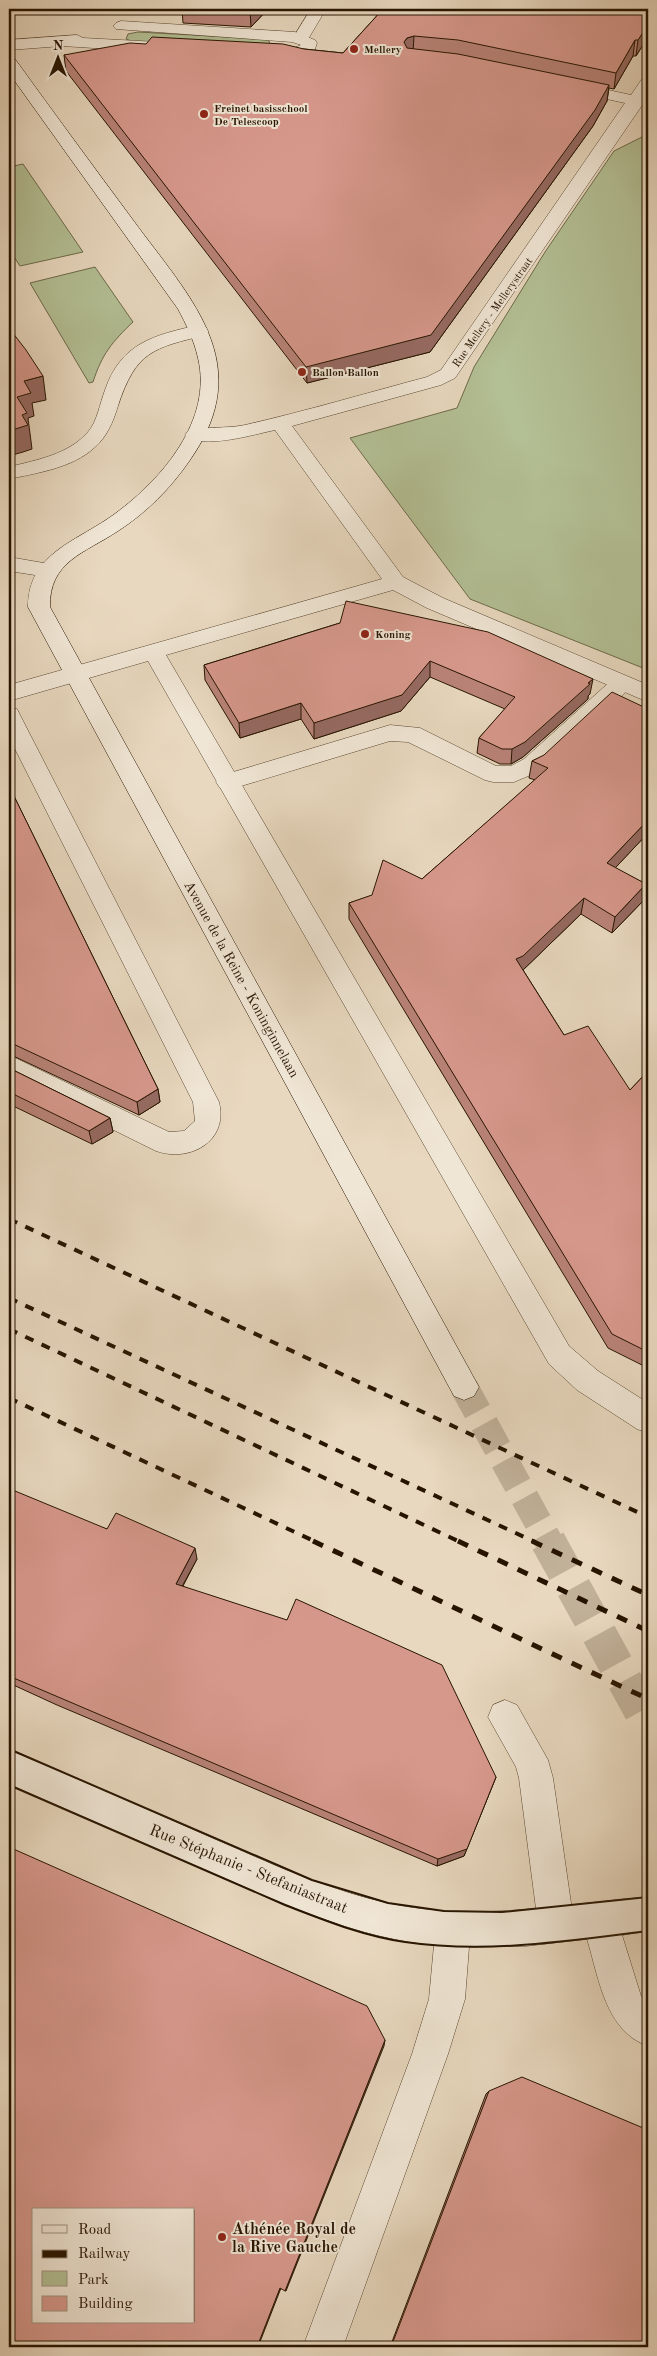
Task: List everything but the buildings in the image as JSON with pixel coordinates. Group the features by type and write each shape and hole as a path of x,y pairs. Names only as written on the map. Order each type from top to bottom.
{"street":[{"path":"9,44 98,38 110,34 124,22 124,15 120,9"},
{"path":"301,38 318,9"},
{"path":"120,26 301,38 309,43 309,46 299,54 257,52"},
{"path":"60,41 178,48"},
{"path":"9,62 170,285 199,331 208,359 210,384 204,417 196,434 178,462 141,503 122,519 70,551 48,570 9,564"},
{"name":"Rue Mellery - Mellerystraat","path":"196,434 234,433 280,423 434,381 448,374 637,101 648,82"},
{"path":"561,85 637,101"},
{"path":"9,473 63,459 79,450 96,436 121,372 131,359 143,349 163,340 199,331"},
{"path":"280,423 395,582 443,606 648,694"},
{"name":"Avenue de la Reine - Koninginnelaan","path":"48,570 36,594 39,607 464,1387"},
{"path":"9,693 395,582"},
{"path":"153,651 559,1355 564,1362 578,1373 648,1419"},
{"path":"228,782 384,734 401,732 412,734 493,774 514,774 532,765 622,683"},
{"path":"9,715 206,1102 209,1120 201,1133 188,1142 166,1143 9,1066"},
{"path":"505,1717 531,1760 536,1778 556,1924"},
{"name":"Rue Stéphanie - Stefaniastraat","path":"9,1767 306,1896 358,1913 408,1924 453,1929 507,1929 648,1914"},
{"path":"599,1919 626,2007 648,2028"},
{"path":"322,2347 430,2054 447,1999 453,1929"}],"green space":[{"path":"138,32 264,39 269,41 270,44 134,42 126,39 128,34"},
{"path":"648,127 648,670 470,599 350,438 457,408 474,367 545,252 614,151 642,137"},
{"path":"23,164 83,252 20,266 9,249 9,167"},
{"path":"95,267 133,322 108,349 93,382 89,383 30,283"}],"tunnel":[{"path":"464,1387 549,1542"},
{"path":"548,1541 648,1723"}],"tram line":[{"path":"9,1749 312,1880 388,1903 444,1911 502,1912 648,1897"},
{"path":"9,1785 285,1905 374,1936 405,1942 466,1947 527,1945 648,1931"}],"railway":[{"path":"9,1219 648,1517"},
{"path":"9,1298 535,1542"},
{"path":"9,1329 460,1542"},
{"path":"9,1398 316,1542"},
{"path":"313,1541 648,1699"},
{"path":"458,1541 648,1631"},
{"path":"532,1541 648,1595"}],"place":[{"name":"Mellery","path":"354,49"},
{"name":"Freinet basisschool De Telescoop","path":"204,114"},
{"name":"Ballon Ballon","path":"302,372"},
{"name":"Koning","path":"365,634"},
{"name":"Athénée Royal de la Rive Gauche","path":"222,2237"}]}
